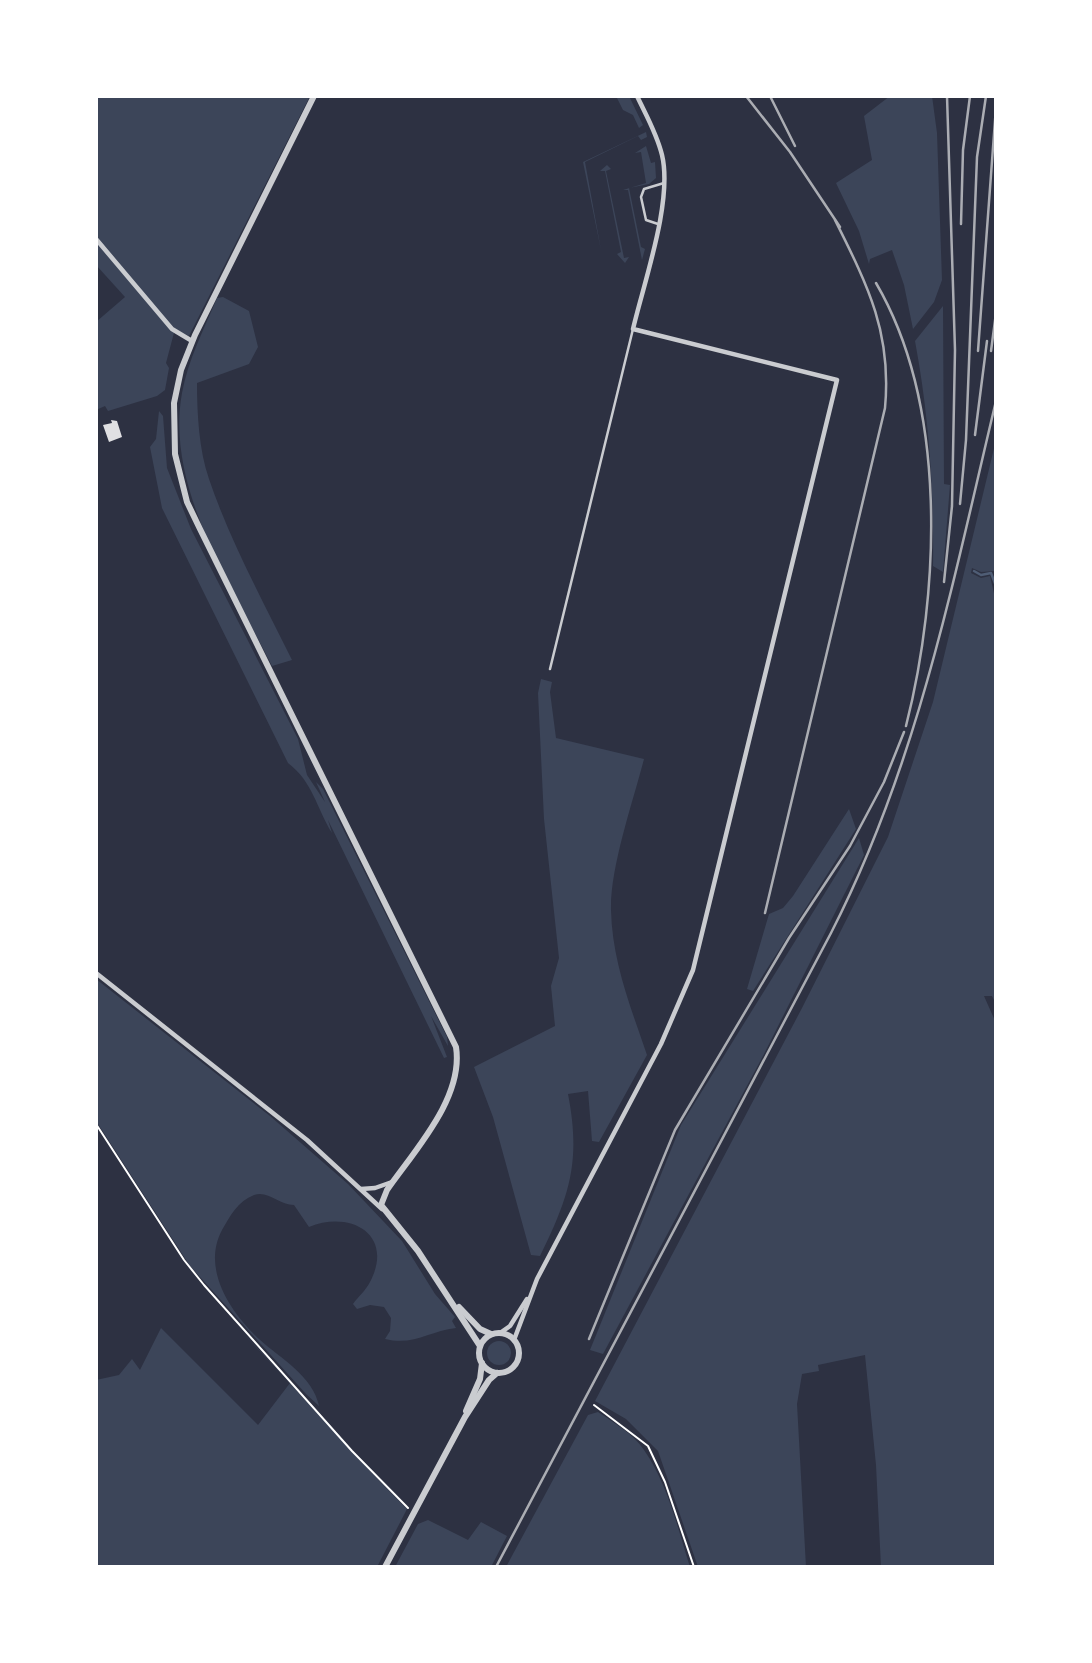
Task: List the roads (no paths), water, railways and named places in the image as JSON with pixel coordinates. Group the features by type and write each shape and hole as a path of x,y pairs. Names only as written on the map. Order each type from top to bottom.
{"street":[{"path":"314,96 191,341 176,386 173,417 177,468 187,502 456,1047 456,1070 446,1101 383,1197 382,1209"},
{"path":"480,1346 491,1335 510,1326 530,1295 661,1044 693,970 837,380 633,329 658,224 664,183 659,146 636,96"},
{"path":"96,239 172,329 191,341"},
{"path":"96,974 307,1140 382,1209 410,1239 480,1346 480,1380 465,1417"},
{"path":"360,1189 375,1188 392,1182"},
{"path":"385,1567 465,1417 489,1380 497,1373 508,1370 516,1362 518,1352 514,1340 530,1295"},
{"path":"451,1299 480,1329 491,1335"},
{"path":"500,1333 514,1340"},
{"path":"482,1363 497,1373"}],"lane":[{"path":"658,224 646,220 641,197 644,189 664,183"},
{"path":"550,669 633,329"}],"waterway":[{"path":"974,571 981,575 991,573 996,586"}],"railway":[{"path":"746,96 790,152 840,227"},
{"path":"770,96 795,146"},
{"path":"944,582 952,506 955,350 947,96"},
{"path":"961,224 963,150 970,96"},
{"path":"960,504 966,440 977,157 986,96"},
{"path":"978,351 996,107"},
{"path":"765,913 885,408 885,356 881,333 867,289 835,220"},
{"path":"876,283 899,332 916,385 926,442 931,500 926,618 906,726"},
{"path":"991,351 996,313"},
{"path":"975,435 987,341"},
{"path":"496,1567 831,933 861,869 887,804 930,672 996,401"},
{"path":"589,1339 675,1130 789,938 850,846 884,782 904,732"}]}
